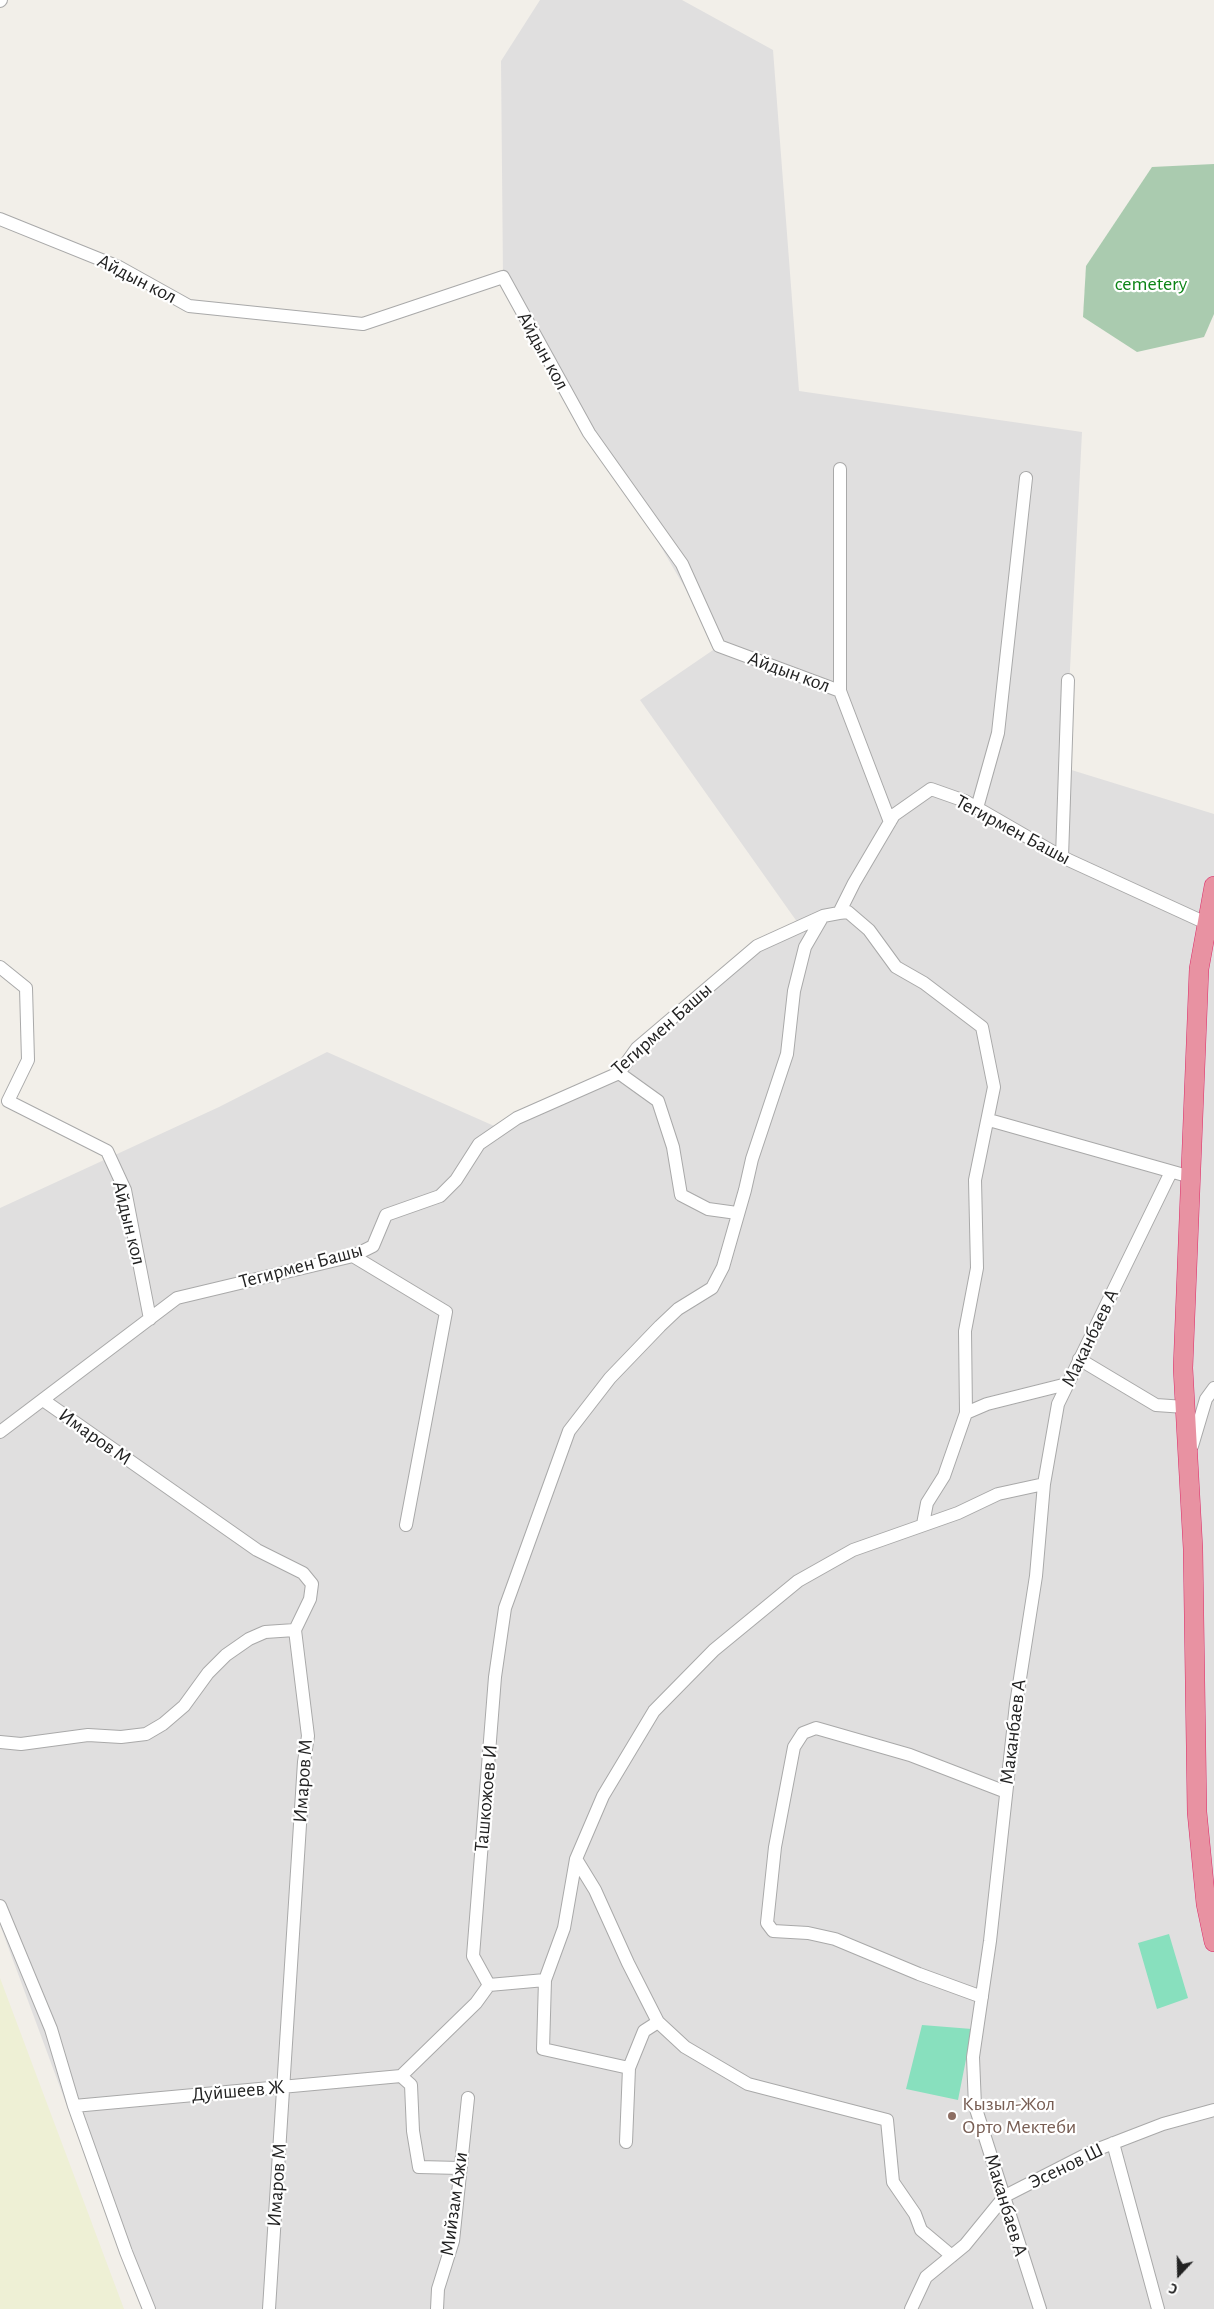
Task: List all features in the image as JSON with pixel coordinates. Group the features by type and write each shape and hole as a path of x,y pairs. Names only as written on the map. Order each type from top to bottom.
{"highway":[{"path":"1214,886 1199,969 1183,1368 1193,1549 1197,1812 1206,1904 1214,1942"}],"street":[{"name":"Айдын кол","path":"0,219 120,267 189,306 363,324 503,277 589,434 682,564 719,646 840,691 890,822"},
{"path":"840,470 840,691"},
{"path":"977,808 998,733 1026,478"},
{"path":"1062,857 1068,680"},
{"name":"Тегирмен Башы","path":"0,1432 177,1298 353,1256 373,1246 386,1216 440,1196 456,1180 479,1144 517,1118 619,1073 638,1048 757,946 823,916 839,913 854,883 894,815 931,789 966,801 1062,857 1206,923"},
{"path":"839,913 848,912 869,930 896,967 924,984 982,1027 994,1087 989,1120 975,1180 977,1268 965,1331 966,1413 944,1476 927,1503 923,1524"},
{"name":"Ташкожоев И","path":"490,1985 473,1956 495,1677 505,1608 569,1431 610,1378 660,1326 678,1309 712,1288 722,1267 759,1136 787,1054 794,991 805,947 823,916"},
{"name":"Айдын кол","path":"0,968 26,988 28,1060 8,1101 107,1151 125,1190 150,1319"},
{"path":"619,1073 658,1101 673,1148 681,1195 708,1209 737,1213"},
{"path":"989,1120 1191,1177"},
{"name":"Маканбаев А","path":"1040,2309 975,2106 973,2057 990,1941 1016,1704 1036,1576 1044,1484 1058,1404 1171,1172"},
{"path":"353,1256 446,1312 406,1525"},
{"path":"1079,1358 1156,1405 1185,1407"},
{"path":"966,1413 987,1404 1067,1384"},
{"path":"1188,1461 1206,1399 1214,1388"},
{"name":"Имаров М","path":"43,1400 257,1550 303,1573 312,1584 310,1599 295,1630 308,1736 304,1762 269,2309"},
{"path":"629,2068 543,2049 545,1980 564,1928 576,1858 603,1796 654,1711 714,1650 798,1581 853,1550 958,1513 998,1494 1044,1484"},
{"path":"0,1742 20,1744 88,1735 121,1737 146,1734 163,1724 184,1706 208,1673 226,1655 249,1639 265,1632 295,1630"},
{"path":"982,1997 906,1969 835,1939 808,1933 773,1931 767,1924 774,1847 794,1747 803,1733 816,1728 910,1755 1006,1792"},
{"path":"576,1858 595,1890 628,1964 658,2022 686,2048 748,2084 887,2120 893,2182 915,2214 921,2230 952,2256"},
{"path":"0,1906 51,2029 74,2106 126,2252 150,2309"},
{"path":"460,2168 419,2167 413,2130 411,2085 401,2076 476,2003 490,1985 545,1980"},
{"path":"626,2142 629,2068 644,2031 658,2022"},
{"name":"Дуйшеев Ж","path":"74,2106 401,2076"},
{"name":"Мийзам Ажи","path":"437,2309 438,2289 452,2241 468,2098"},
{"name":"Эсенов Ш","path":"911,2309 926,2277 965,2245 1004,2196 1093,2151 1163,2124 1214,2110"},
{"path":"1113,2143 1158,2309"}],"shaded area":[{"path":"540,0 682,0 773,50 799,391 1082,432 1065,768 1214,814 1214,2309 142,2309 0,1925 0,1208 219,1107 327,1052 501,1129 619,1073 748,953 800,926 640,700 719,646 503,277 501,61"}],"green space":[{"name":"cemetery","path":"1214,164 1214,314 1204,337 1137,352 1083,317 1086,266 1152,167"},
{"path":"1169,1934 1188,1998 1157,2009 1138,1943"},
{"path":"0,1978 124,2309 0,2309"},
{"path":"922,2025 972,2029 958,2100 906,2089"}],"place":[{"name":"Кызыл-Жол Орто Мектеби","path":"952,2116"}]}
